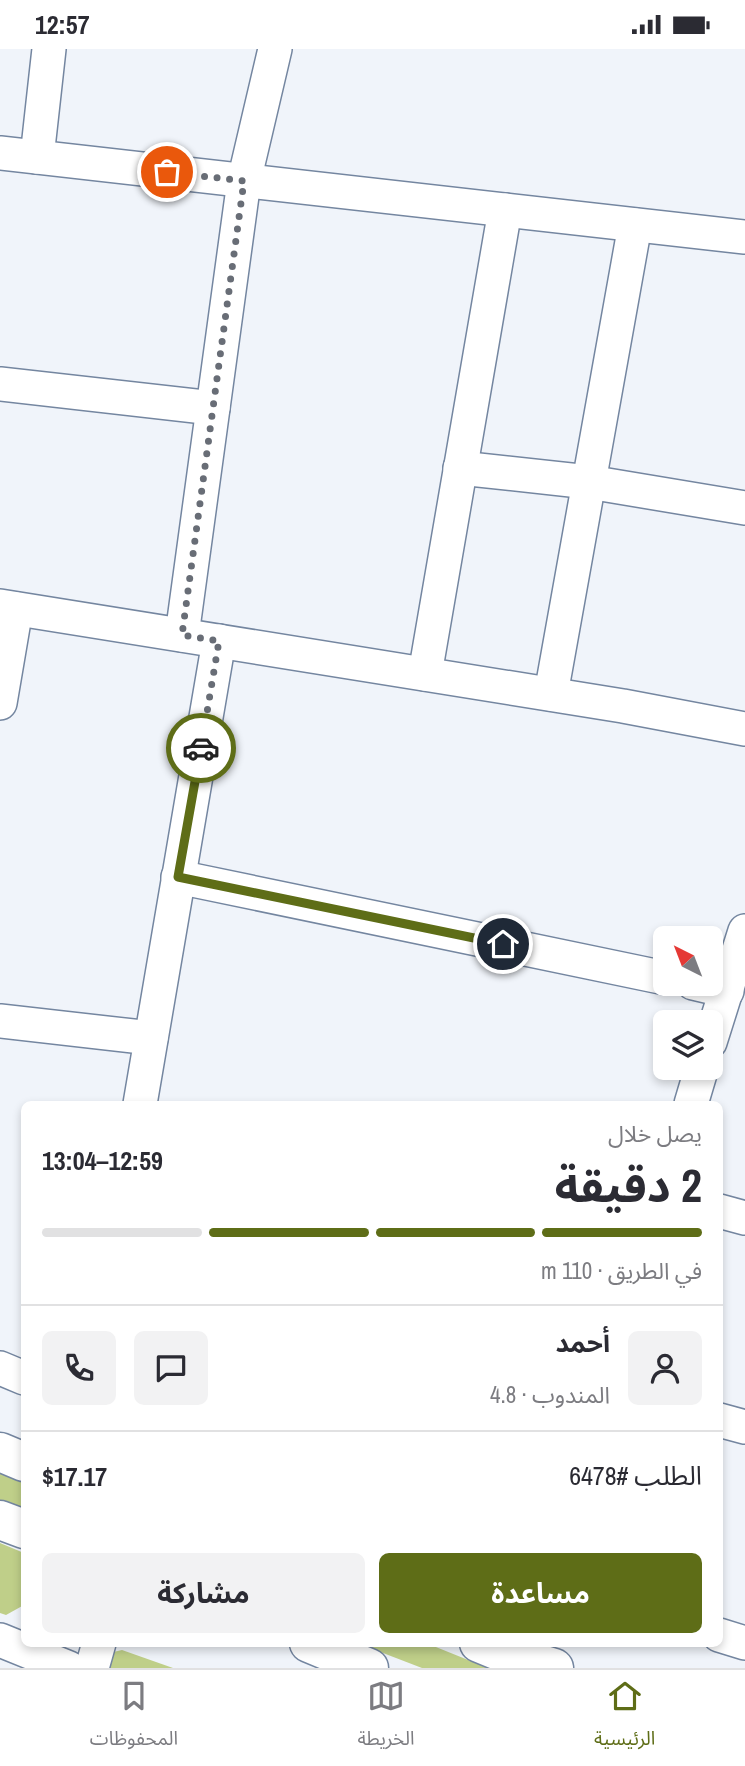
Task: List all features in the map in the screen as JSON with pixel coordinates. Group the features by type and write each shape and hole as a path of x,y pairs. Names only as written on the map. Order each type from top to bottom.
{"highway":[{"path":"0,1452 21,1461"},
{"path":"0,1520 21,1528"},
{"path":"319,1647 369,1668"},
{"path":"489,1647 554,1668"}],"street":[{"path":"37,157 49,49"},
{"path":"182,635 244,181 275,49"},
{"path":"0,153 745,237"},
{"path":"425,674 505,211"},
{"path":"551,694 635,225"},
{"path":"0,384 214,408"},
{"path":"460,468 589,482 745,508"},
{"path":"0,703 8,607 551,694 745,729"},
{"path":"140,1101 219,641"},
{"path":"178,877 653,976"},
{"path":"721,1010 745,931"},
{"path":"723,990 727,991"},
{"path":"0,1021 151,1038"},
{"path":"692,1101 698,1080"},
{"path":"723,1212 745,1218"},
{"path":"0,1368 21,1377"},
{"path":"723,1421 745,1427"},
{"path":"0,1633 21,1623"},
{"path":"723,1636 745,1643"},
{"path":"0,1640 52,1665"},
{"path":"92,1668 98,1647"}],"green space":[{"path":"0,1473 21,1482 21,1510 0,1501"},
{"path":"0,1543 21,1552 21,1607 6,1615 0,1613"},
{"path":"367,1647 436,1647 488,1668 422,1668"},
{"path":"122,1650 173,1668 88,1668 92,1657"}],"way so far":[{"path":"167,172 244,181 182,635 219,641 201,748"}],"route":[{"path":"201,748 178,877 503,944"}]}
